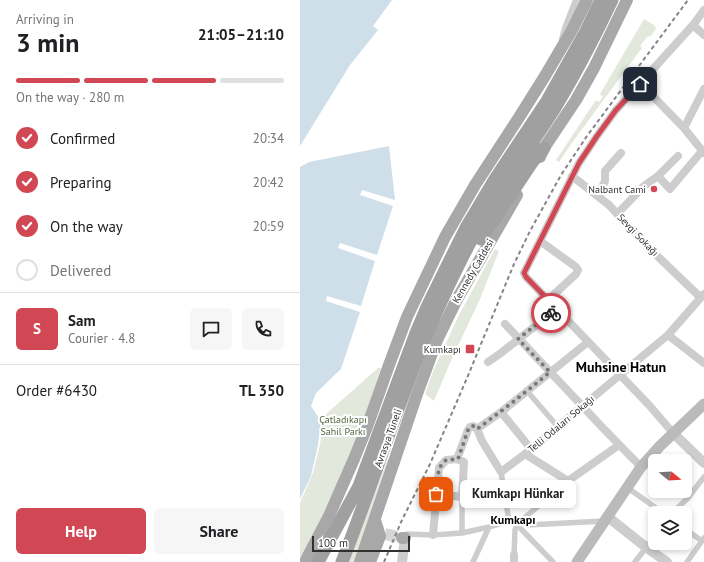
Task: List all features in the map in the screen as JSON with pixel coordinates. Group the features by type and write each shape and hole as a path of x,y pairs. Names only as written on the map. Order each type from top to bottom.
{"highway":[{"path":"328,562 339,539 427,307 467,226 495,179 547,101 585,33 601,0"},
{"path":"435,313 483,219 572,78 612,0"},
{"path":"435,313 508,198 533,161 544,148"},
{"name":"Avrasya Tüneli","path":"342,562 435,313"},
{"path":"318,562 359,486"}],"main road":[{"path":"305,562 329,516 354,459 407,317 445,237 463,204 529,102 559,52 587,0"},
{"name":"Kennedy Caddesi","path":"360,562 417,394 446,320 467,280 537,164 544,148 576,100 594,68 627,0"},
{"path":"577,562 641,467 673,433 704,404"},
{"path":"370,562 382,535 375,520"}],"street":[{"path":"559,52 566,28 577,0"},
{"path":"704,10 693,25 616,110 597,136 572,176 524,273 526,277 649,405 673,433 704,463"},
{"path":"693,25 704,35"},
{"path":"640,84 684,128 703,152 670,189 658,176"},
{"path":"684,128 704,89"},
{"path":"598,196 605,181 605,171 621,153"},
{"path":"617,214 644,186 658,176 678,156"},
{"name":"Sevgi Sokağı","path":"572,176 609,205 702,299"},
{"path":"540,241 578,270 576,274 548,300"},
{"name":"Telli Odaları Sokağı","path":"501,472 528,452 668,335 702,299"},
{"path":"488,362 557,309"},
{"path":"505,324 641,467"},
{"path":"668,335 704,363"},
{"path":"477,429 501,412 588,342"},
{"path":"527,391 558,427"},
{"path":"501,412 528,452 568,481"},
{"path":"462,533 461,460 468,430 473,426 477,429 482,441 501,472 509,521"},
{"path":"553,562 517,526 520,521 568,481 619,445"},
{"path":"433,536 439,468 446,460 461,460"},
{"path":"680,506 687,499 704,477"},
{"path":"628,488 653,506"},
{"path":"436,494 462,497"},
{"path":"521,529 526,528 528,525 606,519 667,562"},
{"path":"402,562 404,538 407,534 433,536 462,533 509,521 526,520 528,525"},
{"path":"514,558 515,530 520,521"},
{"path":"473,562 489,527"},
{"path":"687,562 703,540 692,533"},
{"path":"635,562 647,548"}],"green space":[{"path":"644,19 655,26 656,29 640,46 642,48 559,162 556,160 596,100 599,102 603,97 600,94"},
{"path":"495,249 499,251 480,299 434,401 425,394 434,369 459,315"},
{"name":"Çatladıkapı Sahil Parkı","path":"378,368 381,368 360,433 314,536 300,558 300,503 313,473 325,415"},
{"path":"388,459 390,459 355,562 348,562"}],"shaded area":[{"path":"300,0 392,0 373,26 378,30 350,65 300,146"},
{"path":"389,146 395,200 362,190 360,195 393,206 377,255 340,243 338,248 375,261 361,306 327,296 326,301 360,312 341,369 316,393 311,406 321,421 318,445 311,476 300,499 300,167 309,162"}],"tunnel":[{"path":"385,534 402,538"}],"railway":[{"path":"384,562 402,520 430,464 514,264 530,231 561,175 587,136 688,0"}],"way so far":[{"path":"436,494 439,468 446,460 458,459 470,427 473,426 477,429 501,412 550,372 518,339 551,313"}],"place":[{"name":"Nalbant Cami","path":"654,189"},
{"name":"Kumkapı","path":"470,349"},
{"name":"Kumkapı Hünkar","path":"436,494"}],"district":[{"name":"Muhsine Hatun","path":"621,367"},
{"name":"Kumkapı","path":"513,519"}],"route":[{"path":"551,313 557,309 526,277 524,273 579,163 616,110 640,84"}]}
